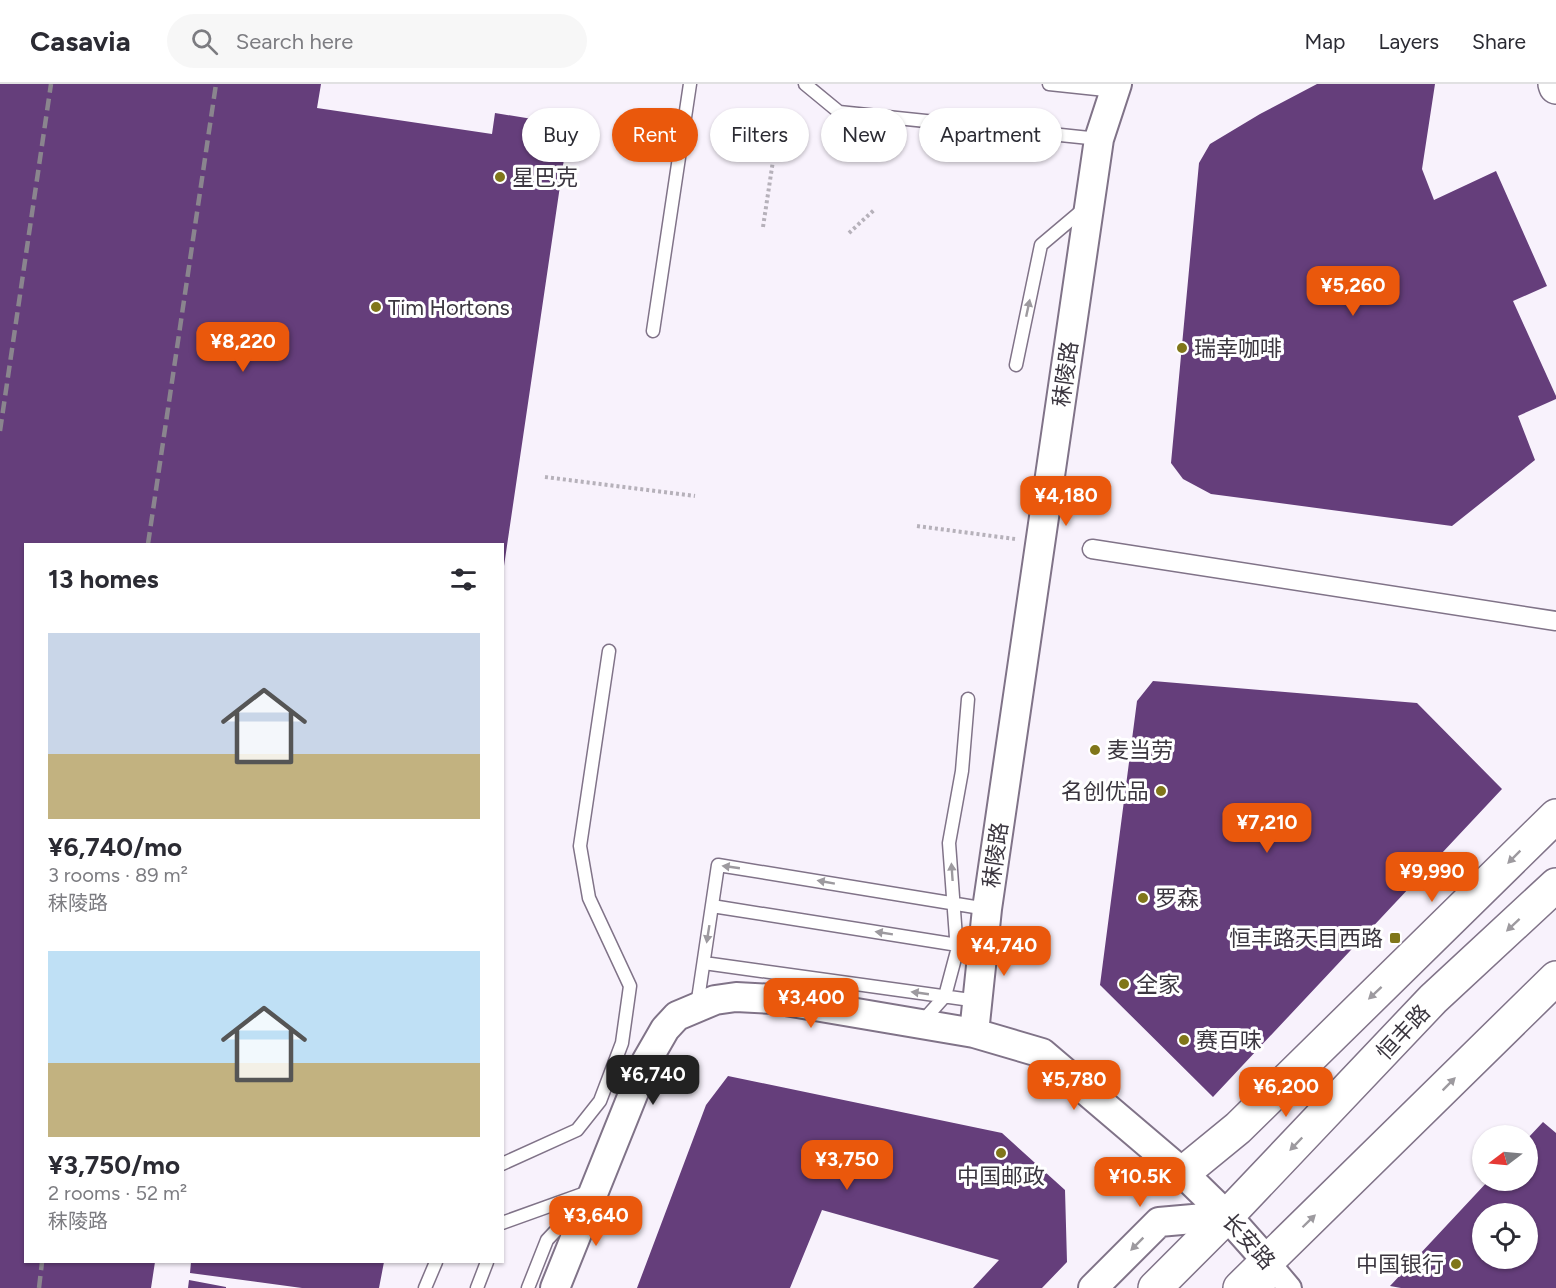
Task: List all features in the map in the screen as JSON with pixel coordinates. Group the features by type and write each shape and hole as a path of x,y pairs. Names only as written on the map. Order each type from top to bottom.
{"main road":[{"path":"1183,1173 1238,1128 1556,816"},
{"name":"恒丰路","path":"1155,1288 1381,1056 1433,999 1556,885"},
{"path":"1240,1288 1264,1275 1556,978"},
{"path":"1342,1024 1381,1056"}],"street":[{"name":"秣陵路","path":"974,1033 978,1001 970,946 987,909 1099,139 1116,88"},
{"path":"1092,549 1556,621"},
{"path":"555,1288 654,1044 677,1016 715,1000 736,997 774,999 974,1033"},
{"name":"长安路","path":"974,1033 1042,1053 1183,1173 1227,1216 1264,1275 1290,1288"},
{"path":"1094,1288 1160,1222 1227,1216"}],"lane":[{"path":"653,331 690,84"},
{"path":"805,84 839,112 1099,139"},
{"path":"1049,84 1116,88"},
{"path":"1016,365 1041,245 1090,203"},
{"path":"504,1163 577,1130 600,1101 622,1043 630,986 589,898 580,846 609,651"},
{"path":"968,699 962,771 949,843 954,903 970,946"},
{"path":"697,1006 718,865 987,909"},
{"path":"712,906 970,946"},
{"path":"920,1024 945,996 957,951 970,946"},
{"path":"704,963 978,1001"},
{"path":"504,1222 594,1190"},
{"path":"528,1288 547,1240 594,1190"},
{"path":"425,1288 436,1263"},
{"path":"477,1288 487,1263"}],"path":[{"path":"763,227 773,162"},
{"path":"849,232 874,210"},
{"path":"545,477 695,496"},
{"path":"917,526 1001,537"}],"building":[{"path":"0,84 321,84 317,108 492,134 495,113 522,117 522,162 564,162 504,566 504,543 24,543 24,1263 155,1263 151,1288 0,1288"},
{"path":"1317,84 1435,84 1422,169 1434,200 1496,171 1547,286 1513,301 1556,396 1556,399 1518,416 1535,460 1452,526 1211,494 1183,479 1171,463 1199,163 1210,144"},
{"path":"1153,681 1417,703 1502,789 1213,1097 1100,985 1137,701"},
{"path":"728,1076 1002,1133 1065,1190 1067,1262 1042,1288 973,1288 999,1260 822,1210 790,1288 637,1288 706,1105"},
{"path":"1543,1122 1556,1133 1556,1288 1401,1288 1390,1286 1479,1191 1538,1191 1538,1127"},
{"path":"191,1263 384,1263 379,1288 302,1288 190,1273"},
{"path":"189,1280 226,1287 226,1288 188,1288"}],"railway":[{"path":"0,431 51,84"},
{"path":"148,543 216,84"},
{"path":"39,1288 42,1263"}],"place":[{"name":"星巴克","path":"500,177"},
{"name":"Tim Hortons","path":"376,307"},
{"name":"瑞幸咖啡","path":"1182,348"},
{"name":"麦当劳","path":"1095,750"},
{"name":"名创优品","path":"1161,791"},
{"name":"罗森","path":"1143,898"},
{"name":"恒丰路天目西路","path":"1395,938"},
{"name":"全家","path":"1124,984"},
{"name":"赛百味","path":"1184,1040"},
{"name":"中国邮政","path":"1001,1153"},
{"name":"中国银行","path":"1456,1264"}]}
